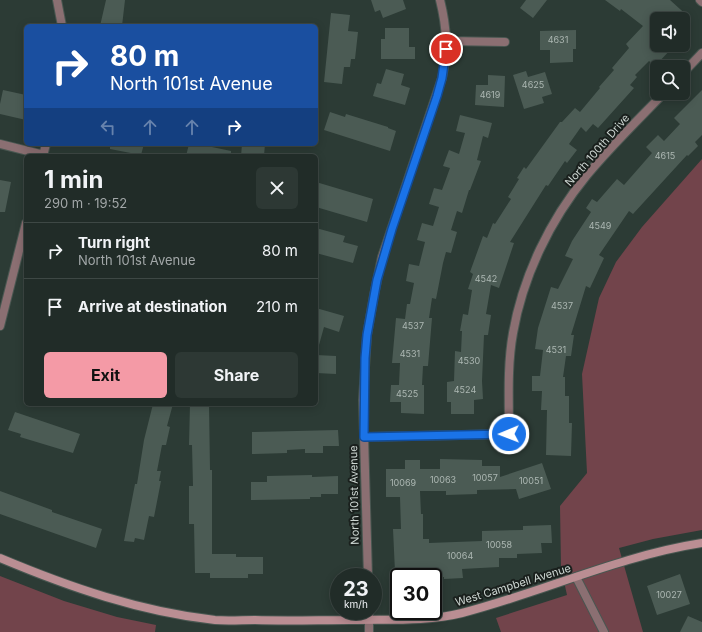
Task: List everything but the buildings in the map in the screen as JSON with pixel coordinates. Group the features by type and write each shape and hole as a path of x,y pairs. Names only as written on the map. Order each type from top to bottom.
{"street":[{"path":"57,0 62,24"},
{"name":"North 101st Avenue","path":"368,568 364,437 365,358 367,335 375,288 385,250 439,90 446,58 447,41 445,17 440,0"},
{"path":"447,41 505,42"},
{"path":"690,66 702,53"},
{"name":"North 100th Drive","path":"364,437 509,434 512,334 524,288 536,257 548,232 586,176 657,100"},
{"path":"0,144 40,154"},
{"path":"0,326 3,299 24,230"},
{"name":"West Campbell Avenue","path":"382,616 425,618 459,613 576,578 635,558 668,549 702,543"},
{"name":"West Campbell Avenue","path":"0,558 78,589 159,611 216,620 297,621 330,618"},
{"path":"576,578 604,632"},
{"path":"369,620 369,632"}],"shaded area":[{"path":"702,159 702,530 653,539 619,548 643,632 501,632 496,618 567,595 561,568 560,506 587,473 582,374 599,298 616,262 642,227"},
{"path":"0,576 64,601 117,617 156,625 155,632 0,632"}],"route":[{"path":"446,49 446,58 437,96 382,257 377,280 367,335 365,358 364,437 509,434"}]}
